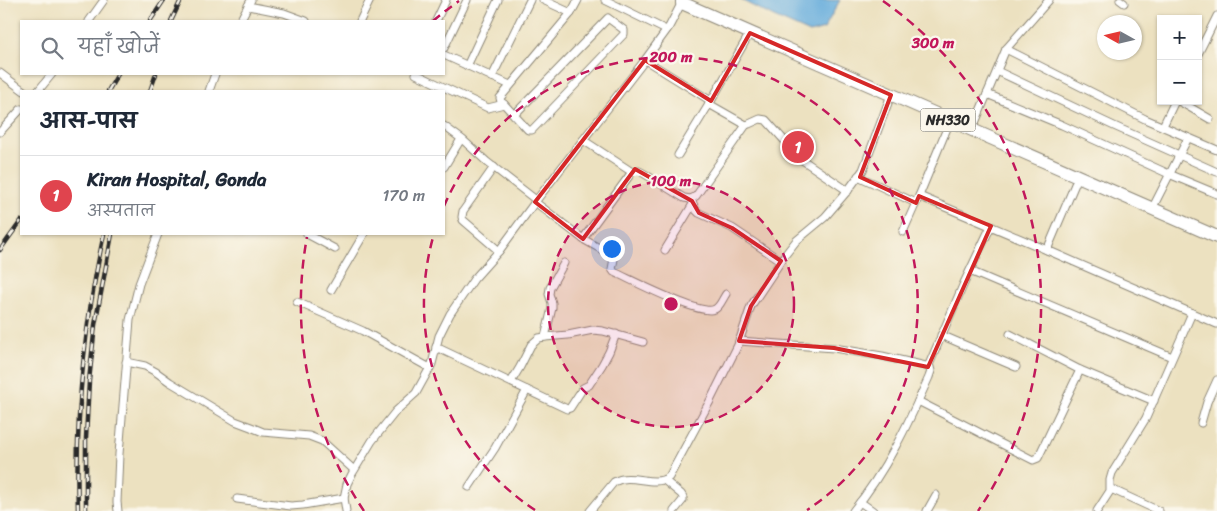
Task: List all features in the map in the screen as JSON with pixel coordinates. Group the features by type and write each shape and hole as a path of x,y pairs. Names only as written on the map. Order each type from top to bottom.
{"highway":[{"name":"NH330","path":"680,1 1217,238"}],"street":[{"path":"90,20 104,0"},
{"path":"360,20 370,0"},
{"path":"436,20 446,0"},
{"path":"445,46 467,0"},
{"path":"467,66 498,0"},
{"path":"492,77 530,0"},
{"path":"543,0 571,13"},
{"path":"514,115 608,18 624,30 624,34 532,130 528,130 501,102 500,98 571,13 578,0"},
{"path":"605,0 666,30"},
{"path":"972,130 1006,49 1048,0"},
{"path":"346,511 344,498 347,484 354,470 372,441 396,411 416,394 430,368 439,336 450,314 474,280 499,251 535,201 645,60 666,30 680,1"},
{"path":"240,20 249,3 303,20"},
{"path":"1202,46 1217,16"},
{"path":"678,155 750,33"},
{"path":"1006,49 1145,119 1217,150"},
{"path":"445,55 510,85"},
{"path":"645,60 710,103 746,124 760,119 766,120 801,159 848,191"},
{"path":"997,71 1217,172"},
{"path":"0,73 23,90"},
{"path":"39,90 51,75"},
{"path":"209,90 215,75"},
{"path":"418,75 488,108 504,104"},
{"path":"445,96 448,89"},
{"path":"987,94 1217,194"},
{"path":"590,511 614,482 619,479 648,481 664,480 669,477 726,369 739,341 751,306 796,241 825,217 848,191 863,170 891,95"},
{"path":"1163,126 1175,105"},
{"path":"1185,105 1210,118"},
{"path":"0,132 20,110"},
{"path":"903,232 950,121"},
{"path":"665,250 692,202 746,124"},
{"path":"445,130 461,139 582,239 613,256 612,269 614,272 685,305 714,310 726,294"},
{"path":"1152,209 1188,138"},
{"path":"445,165 461,139"},
{"path":"583,140 632,172 643,172 692,202 699,213 732,228 781,261"},
{"path":"494,167 463,211 462,217 499,251"},
{"path":"582,239 632,172"},
{"path":"858,176 991,226 1217,324"},
{"path":"1047,250 1078,177"},
{"path":"928,367 991,226"},
{"path":"118,511 119,454 130,320 139,284 158,235"},
{"path":"309,235 335,249"},
{"path":"332,290 363,235"},
{"path":"545,336 552,308 549,291 564,263"},
{"path":"970,271 1172,357"},
{"path":"298,302 363,331 430,368"},
{"path":"1097,511 1111,489 1110,480 1112,473 1146,418 1192,313"},
{"path":"511,382 531,345 539,338 545,336 568,335 593,330 643,342"},
{"path":"436,347 568,409 583,388 589,385 602,365 616,334"},
{"path":"1010,334 1080,370 1154,401"},
{"path":"941,335 1016,367"},
{"path":"739,341 834,348 930,367 931,371 904,431 866,495 853,511"},
{"path":"126,362 145,366 236,421 263,432 309,436 322,441 354,470"},
{"path":"918,401 1033,460 1038,458 1080,370"},
{"path":"1200,423 1217,380"},
{"path":"469,486 495,448 527,390"},
{"path":"664,480 683,498 674,511"},
{"path":"1111,489 1159,511"},
{"path":"926,511 936,495"},
{"path":"237,499 291,506 344,498"},
{"path":"860,502 873,511"}],"highlighted area":[{"path":"750,33 891,95 860,177 916,203 919,196 991,226 928,367 834,348 739,341 751,306 781,261 732,228 699,213 692,201 635,169 583,239 535,202 645,60 711,101"}],"water":[{"path":"741,0 840,0 824,29 810,33"}],"railway":[{"path":"151,20 164,0"},
{"path":"171,20 181,0"},
{"path":"109,90 117,75"},
{"path":"150,90 156,75"},
{"path":"0,250 20,222"},
{"path":"78,511 78,441 82,372 91,303 104,235"},
{"path":"86,511 86,438 89,381 95,325 112,235"}],"place":[{"name":"Kiran Hospital, Gonda","path":"798,147"}]}
